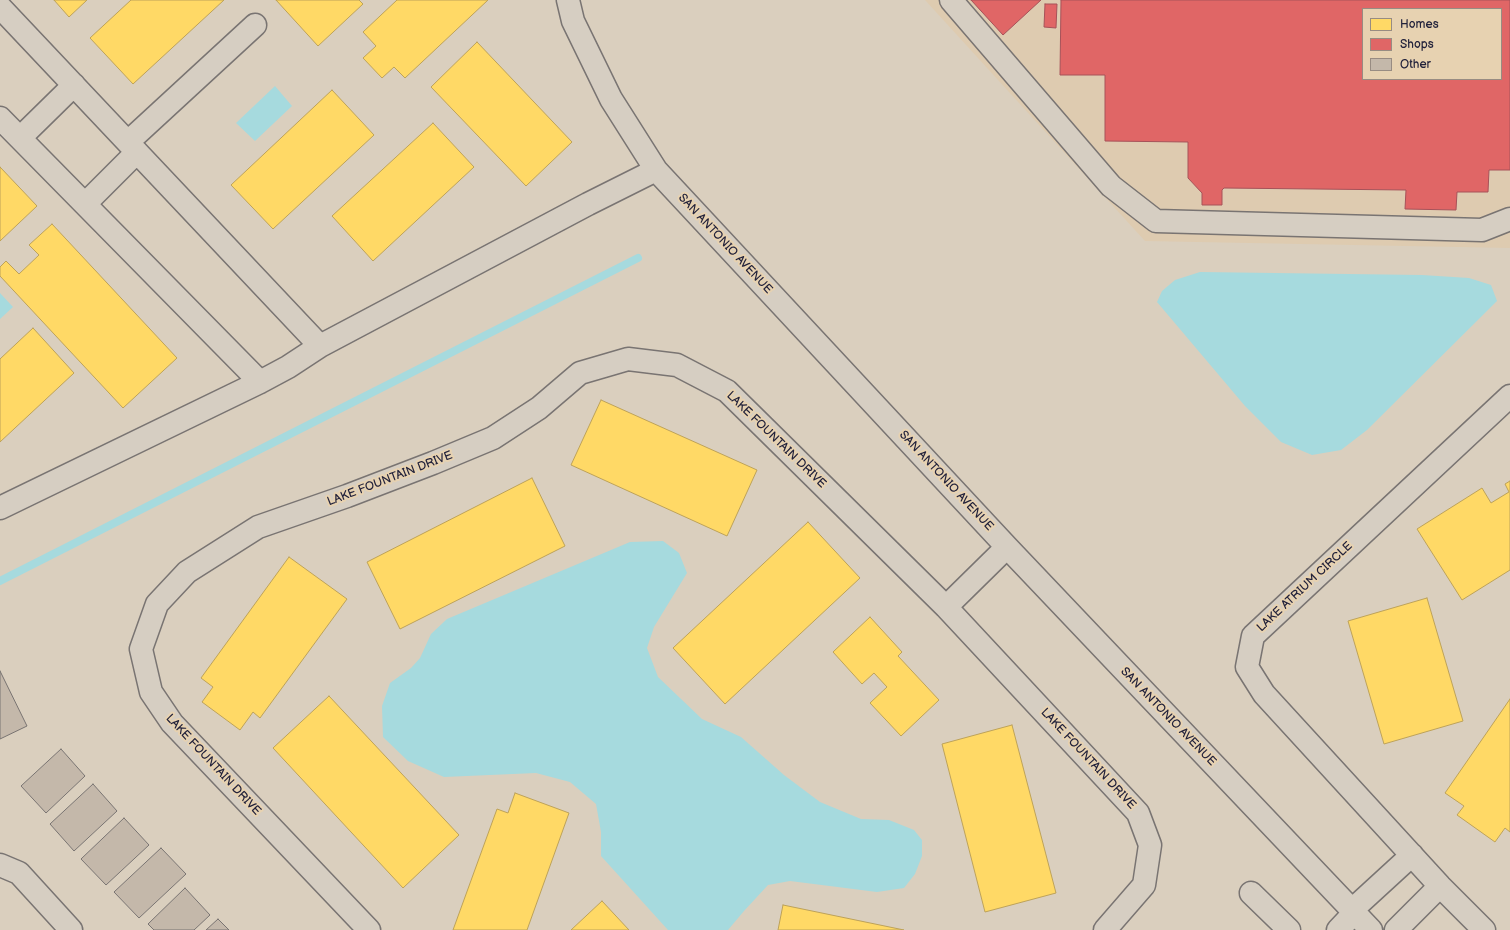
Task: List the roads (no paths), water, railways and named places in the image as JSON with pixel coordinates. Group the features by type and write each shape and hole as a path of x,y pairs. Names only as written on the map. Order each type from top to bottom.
{"street":[{"name":"SAN ANTONIO AVENUE","path":"568,0 573,21 611,98 656,170 1007,546 1371,930"},
{"path":"951,0 1112,186 1156,221 1482,230 1510,219"},
{"path":"0,7 320,346"},
{"path":"85,204 132,147 255,25"},
{"path":"20,138 74,85"},
{"path":"0,118 260,382"},
{"path":"0,508 260,382 288,367 320,346 588,204 656,170"},
{"name":"LAKE FOUNTAIN DRIVE","path":"369,930 172,724 151,692 141,649 157,604 187,572 258,527 347,496 434,463 493,438 539,408 580,373 628,359 677,365 728,392 946,607 1138,813 1150,845 1144,885 1105,930"},
{"name":"LAKE ATRIUM CIRCLE","path":"1484,930 1440,886 1264,694 1247,667 1253,636 1510,396"},
{"path":"946,607 1007,546"},
{"path":"1338,930 1353,912 1412,855"},
{"path":"0,865 19,873 71,930"},
{"path":"1396,930 1440,886"},
{"path":"1251,893 1289,930"}],"water":[{"path":"275,86 292,106 255,141 236,123"},
{"path":"1200,272 1422,275 1469,278 1491,285 1497,301 1367,430 1341,450 1312,455 1281,442 1245,406 1157,302 1162,291 1175,280"},
{"path":"0,293 13,307 0,319"},
{"path":"663,541 679,553 687,573 654,627 647,648 658,677 702,719 741,737 784,775 820,802 861,819 889,820 914,830 922,840 922,856 915,874 904,888 877,892 790,881 768,885 728,930 668,930 601,856 601,832 596,804 570,782 536,773 444,777 408,761 383,737 382,706 390,683 411,668 420,658 431,634 447,619 630,542"}],"waterway":[{"path":"0,581 638,258"}]}
